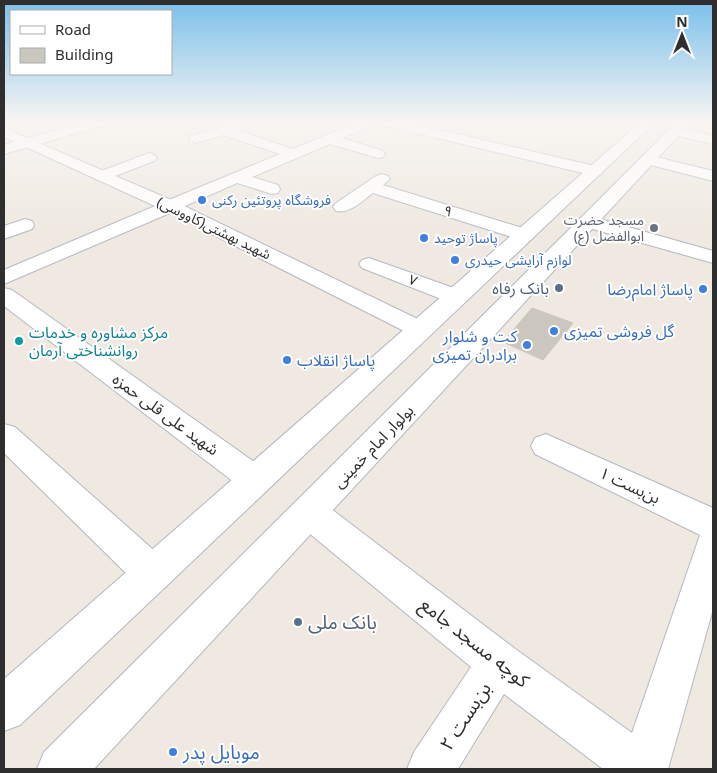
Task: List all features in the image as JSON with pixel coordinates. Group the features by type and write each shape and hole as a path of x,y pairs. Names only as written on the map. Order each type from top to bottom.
{"street":[{"name":"شهید بهشتی(کاووسی)","path":"73,158 102,176 170,206 421,330"},
{"path":"102,176 149,158"},
{"path":"4,278 284,158"},
{"path":"541,158 595,171"},
{"path":"4,709 595,171 616,158"},
{"path":"648,160 713,176"},
{"name":"بولوار امام خمینی","path":"61,769 310,513 648,160"},
{"path":"237,178 272,188"},
{"name":"۹","path":"342,207 377,183 525,235"},
{"path":"589,222 713,257"},
{"path":"4,233 25,225"},
{"name":"۷","path":"369,264 457,297"},
{"name":"شهید علی قلی حمزه","path":"4,295 255,480"},
{"path":"4,435 153,574"},
{"name":"بن‌بست ۱","path":"546,446 713,524"},
{"name":"کوچه مسجد جامع","path":"310,513 500,663 643,769"},
{"path":"643,769 713,546"},
{"name":"بن‌بست ۲","path":"431,769 500,663"}],"building":[{"path":"532,308 573,323 543,360 503,342"}],"place":[{"name":"فروشگاه پروتئین رکنی","path":"202,200"},
{"name":"مسجد حضرت ابوالفضل (ع)","path":"654,228"},
{"name":"پاساژ توحید","path":"424,238"},
{"name":"لوازم آرایشی حیدری","path":"455,260"},
{"name":"بانک رفاه","path":"559,288"},
{"name":"پاساژ امام‌رضا","path":"703,289"},
{"name":"گل فروشی تمیزی","path":"554,331"},
{"name":"مرکز مشاوره و خدمات روانشناختی آرمان","path":"19,341"},
{"name":"کت و شلوار برادران تمیزی","path":"527,345"},
{"name":"پاساژ انقلاب","path":"287,360"},
{"name":"بانک ملی","path":"298,622"},
{"name":"موبایل پدر","path":"173,752"}]}
